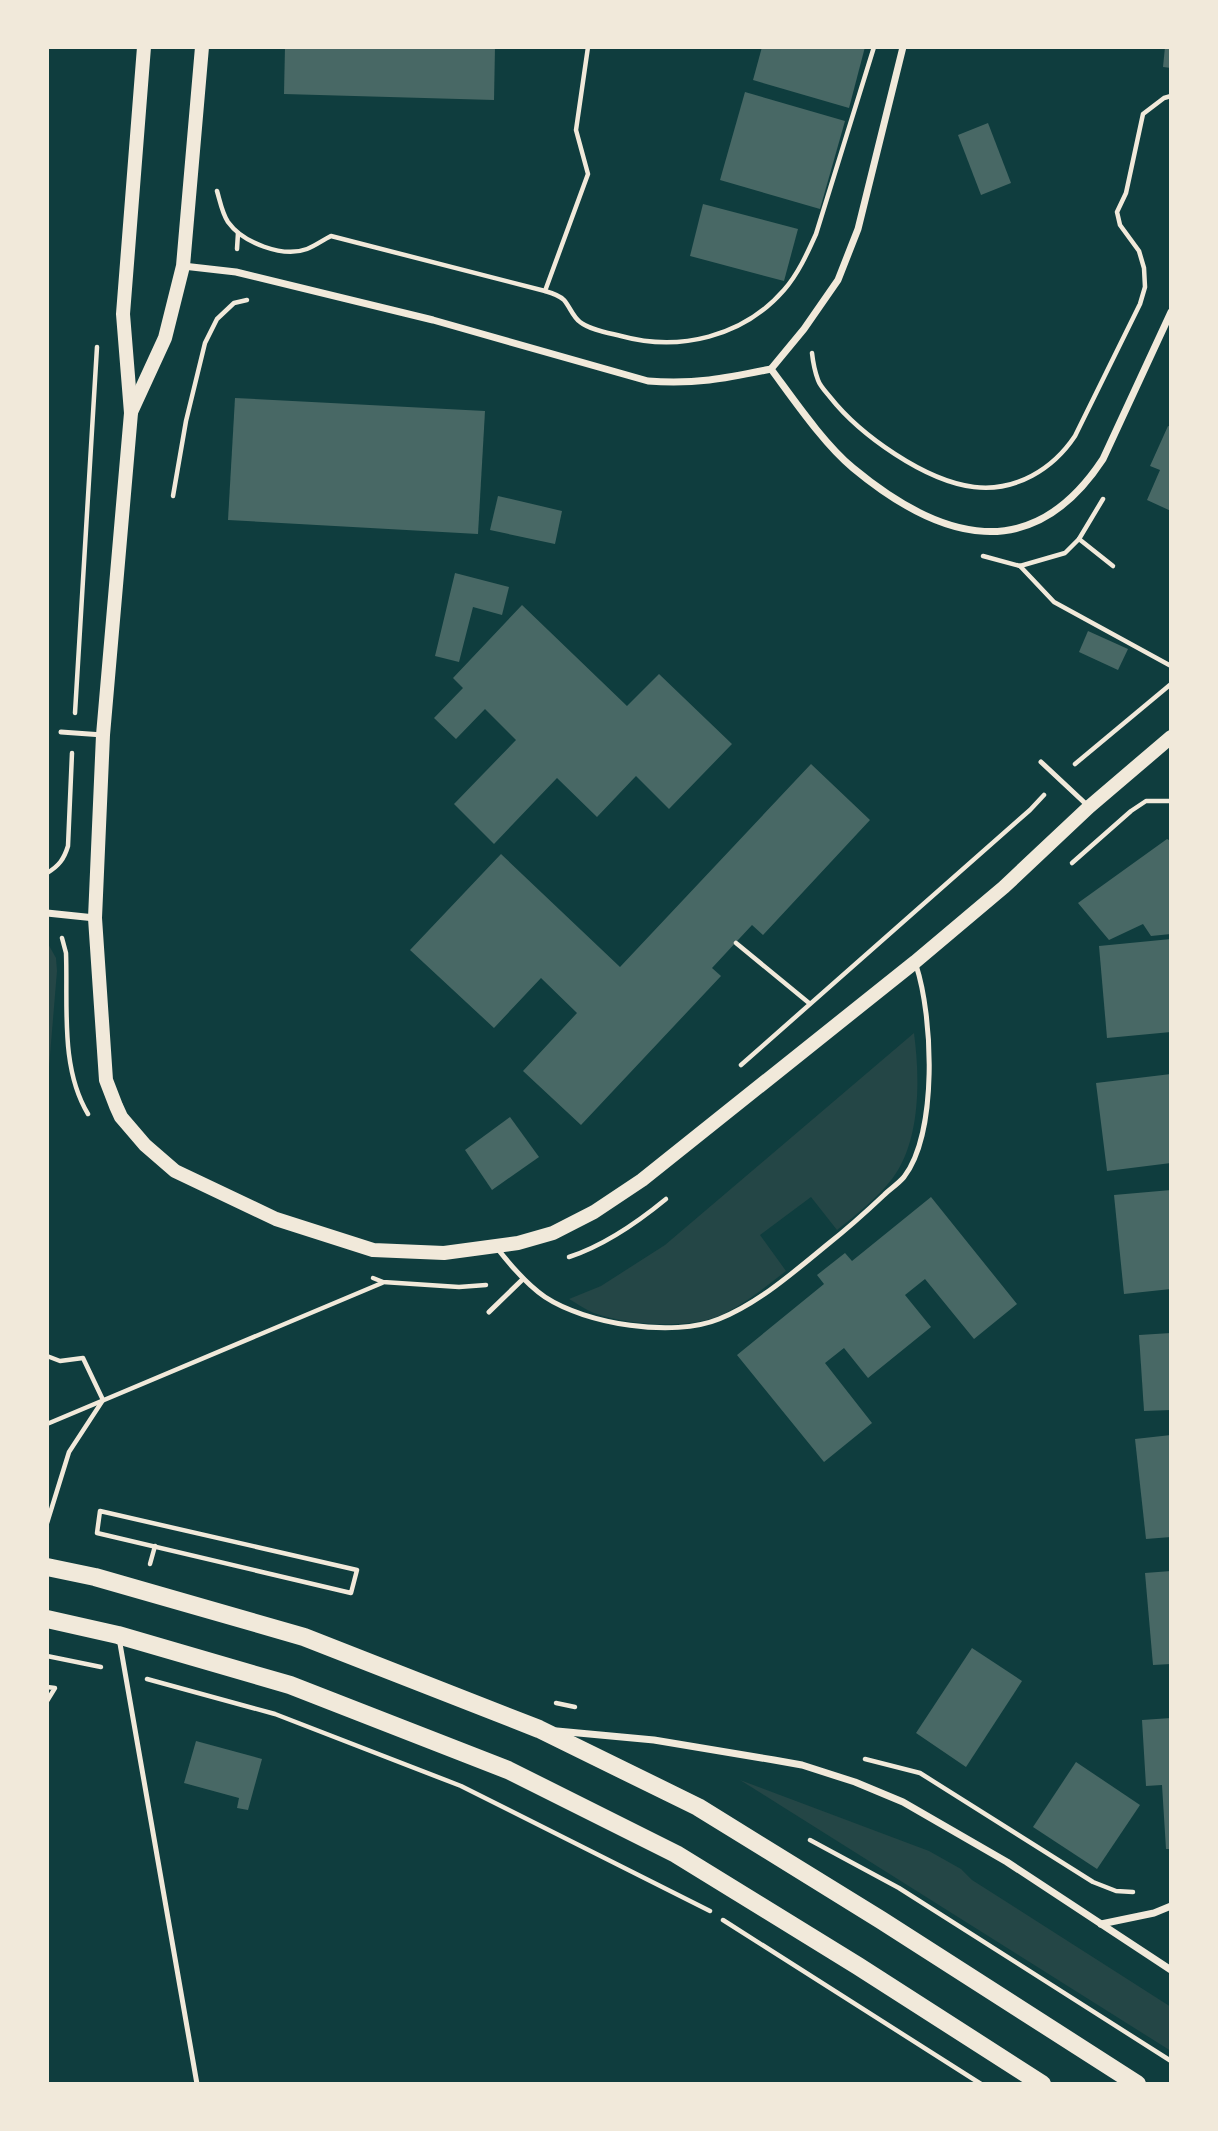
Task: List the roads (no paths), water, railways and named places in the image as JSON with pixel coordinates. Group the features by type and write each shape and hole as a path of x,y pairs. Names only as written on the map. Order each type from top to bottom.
{"main road":[{"path":"144,47 123,314 131,413 103,735 95,918 106,1080 121,1117 145,1145 175,1171 220,1195 276,1219 373,1250 444,1253 497,1248 553,1233 594,1212 642,1181 915,962 1004,887 1089,807 1171,737"},
{"path":"131,413 165,338 183,266 202,47"},
{"path":"47,1567 96,1577 304,1637 539,1729 698,1807 1137,2084"},
{"path":"47,1619 118,1635 290,1685 508,1770 676,1854 1042,2084"}],"street":[{"path":"183,266 236,272 420,317 648,381 677,384 711,382 771,369 804,329 838,280 858,229 904,47"},
{"path":"771,369 802,412 852,467 906,506 961,530 1017,530 1053,514 1090,480 1104,459 1171,312"},
{"path":"47,913 95,918"},
{"path":"539,1729 654,1740 802,1765 855,1782 902,1802 1007,1862 1171,1970"},
{"path":"1101,1924 1154,1913 1171,1906"}],"lane":[{"path":"61,733 103,735"},
{"path":"1041,762 1089,807"},
{"path":"497,1248 516,1273 546,1298 586,1315 629,1326 665,1329 718,1320 753,1301 819,1251 904,1177 916,1151 925,1119 929,1047 923,987 915,962"},
{"path":"489,1312 523,1279"},
{"path":"118,1635 197,2084"}]}
